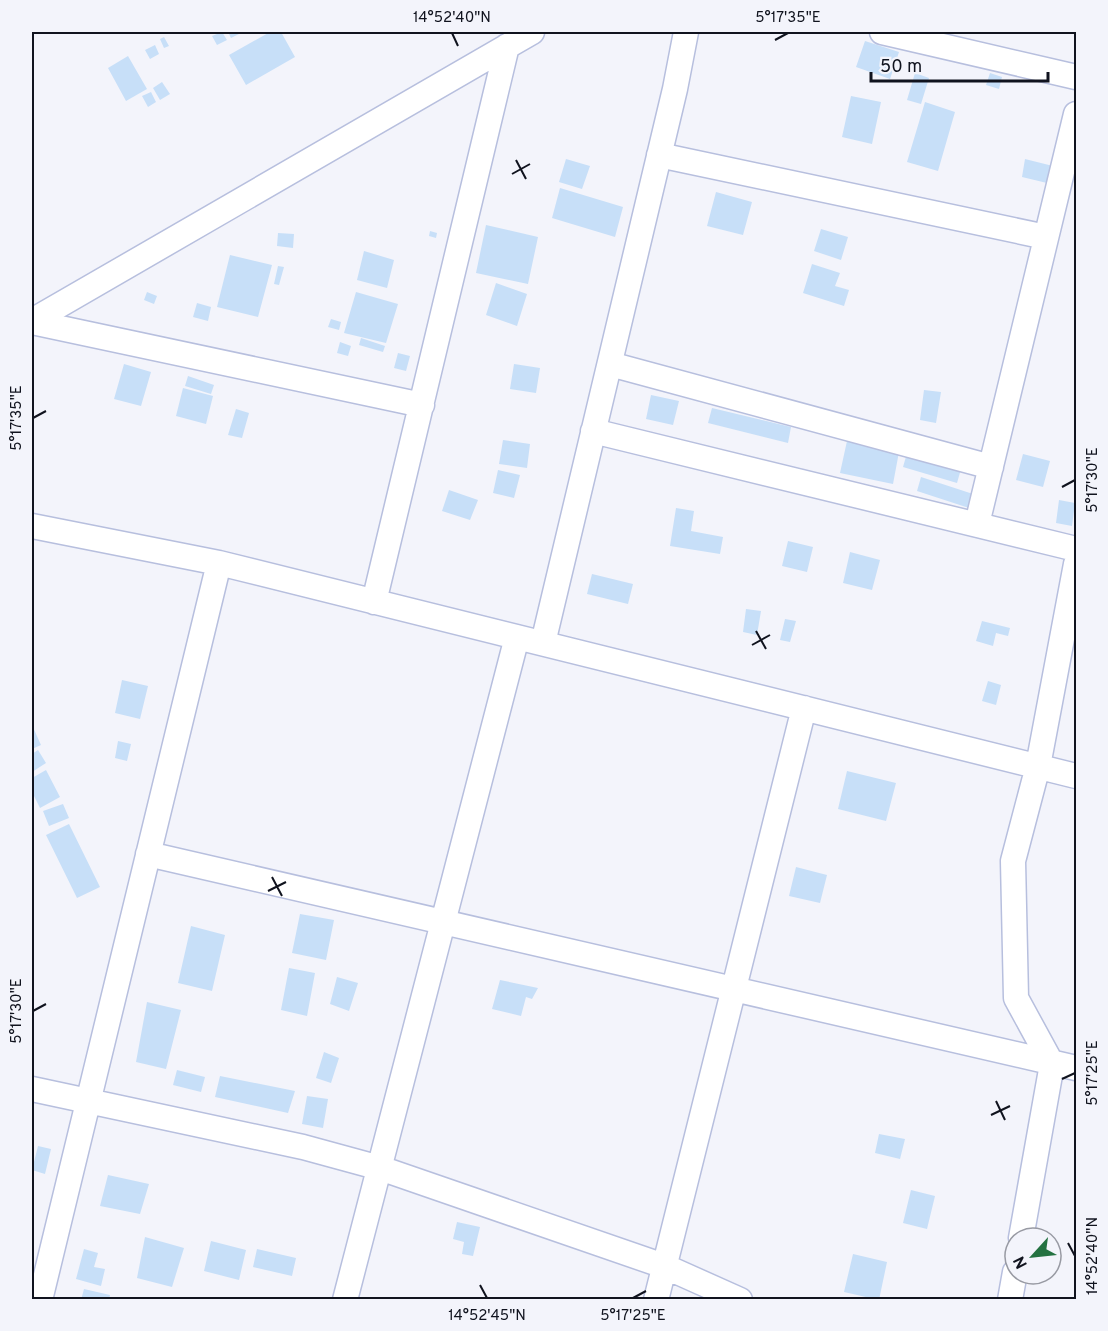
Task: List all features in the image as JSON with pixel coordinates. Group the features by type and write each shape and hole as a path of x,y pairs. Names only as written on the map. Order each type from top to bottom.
{"street":[{"path":"32,321 532,32"},
{"path":"543,643 686,32"},
{"path":"882,32 1077,77"},
{"path":"374,602 507,46"},
{"path":"977,524 1077,114"},
{"path":"659,155 1046,237"},
{"path":"32,321 422,405"},
{"path":"610,364 991,467"},
{"path":"593,432 1077,549"},
{"path":"32,526 219,563 1077,776"},
{"path":"40,1299 219,563"},
{"path":"1023,1226 1052,1064 1016,998 1013,861 1038,766 1077,564"},
{"path":"345,1299 517,637"},
{"path":"656,1299 804,708"},
{"path":"148,854 443,924 1077,1068"},
{"path":"32,1089 303,1147 380,1168 664,1266 740,1299"}],"building":[{"path":"222,32 227,40 217,45 212,36"},
{"path":"228,32 243,32 231,38"},
{"path":"270,32 281,32 295,57 246,85 229,55"},
{"path":"164,37 169,46 164,48 160,39"},
{"path":"865,41 899,52 890,79 856,67"},
{"path":"155,45 159,54 150,59 145,50"},
{"path":"128,56 147,89 126,101 108,68"},
{"path":"915,73 929,78 921,104 907,100"},
{"path":"990,73 1002,77 999,89 986,85"},
{"path":"162,82 170,94 160,100 153,88"},
{"path":"151,92 156,102 148,107 142,96"},
{"path":"851,96 881,102 872,144 842,137"},
{"path":"925,102 955,112 938,171 907,162"},
{"path":"566,159 590,166 582,189 559,182"},
{"path":"1025,159 1053,166 1047,183 1022,177"},
{"path":"560,188 623,207 615,237 552,218"},
{"path":"716,192 752,202 743,235 707,226"},
{"path":"486,225 538,237 528,284 476,273"},
{"path":"821,229 848,237 841,260 814,251"},
{"path":"430,231 437,233 436,238 429,236"},
{"path":"278,233 294,234 293,248 277,246"},
{"path":"364,251 394,260 387,288 357,280"},
{"path":"230,255 272,265 258,317 217,307"},
{"path":"812,264 840,273 835,286 849,290 844,306 803,293"},
{"path":"278,266 284,267 279,285 274,284"},
{"path":"496,283 527,294 517,326 486,315"},
{"path":"147,292 157,296 154,304 144,300"},
{"path":"356,292 398,304 386,343 344,333"},
{"path":"197,303 211,307 208,321 193,317"},
{"path":"331,319 341,322 339,330 328,327"},
{"path":"361,338 385,346 383,352 359,345"},
{"path":"340,342 351,346 348,356 337,353"},
{"path":"398,353 410,356 406,371 394,368"},
{"path":"124,364 151,372 141,406 114,399"},
{"path":"514,364 540,368 536,393 510,389"},
{"path":"188,376 214,385 211,394 185,386"},
{"path":"183,388 213,396 206,424 176,416"},
{"path":"924,390 941,392 936,423 920,420"},
{"path":"651,395 679,401 673,425 646,419"},
{"path":"712,408 791,427 788,443 708,423"},
{"path":"236,409 249,413 242,438 228,435"},
{"path":"503,440 530,444 527,468 499,464"},
{"path":"847,441 899,452 893,484 840,473"},
{"path":"907,453 961,469 957,483 903,467"},
{"path":"1023,454 1050,461 1043,487 1016,480"},
{"path":"498,470 520,475 514,498 493,493"},
{"path":"921,477 973,494 969,508 917,491"},
{"path":"449,490 478,500 470,520 442,511"},
{"path":"1059,500 1075,503 1072,526 1056,523"},
{"path":"676,508 694,511 691,531 723,537 720,554 670,546"},
{"path":"788,541 813,547 807,572 782,566"},
{"path":"850,552 880,560 872,590 843,583"},
{"path":"592,574 633,584 628,604 587,594"},
{"path":"746,609 761,611 757,635 743,632"},
{"path":"785,619 796,621 790,642 780,640"},
{"path":"982,621 1010,628 1008,636 996,633 993,646 976,641"},
{"path":"122,680 148,686 140,719 115,713"},
{"path":"988,681 1001,685 996,705 982,701"},
{"path":"32,725 41,745 32,749"},
{"path":"118,741 131,744 127,761 115,758"},
{"path":"38,750 46,763 32,772 32,754"},
{"path":"46,770 60,797 40,808 32,792 32,778"},
{"path":"847,771 896,783 886,821 838,809"},
{"path":"63,804 69,818 49,826 43,811"},
{"path":"69,824 100,887 77,898 46,835"},
{"path":"796,867 827,875 820,903 789,896"},
{"path":"300,914 334,920 326,960 292,953"},
{"path":"191,926 225,935 212,991 178,983"},
{"path":"289,968 315,973 307,1016 281,1010"},
{"path":"337,977 358,983 349,1011 330,1004"},
{"path":"500,980 538,988 532,999 526,997 521,1016 492,1009"},
{"path":"147,1002 181,1010 166,1069 136,1062"},
{"path":"324,1052 339,1058 331,1083 316,1078"},
{"path":"177,1070 205,1077 201,1092 173,1085"},
{"path":"220,1076 295,1091 288,1113 215,1097"},
{"path":"307,1096 328,1099 323,1128 302,1124"},
{"path":"879,1134 905,1139 900,1159 875,1153"},
{"path":"38,1146 51,1149 45,1174 32,1170"},
{"path":"108,1175 149,1184 140,1214 100,1206"},
{"path":"911,1190 935,1196 927,1229 903,1223"},
{"path":"457,1222 480,1227 473,1256 462,1254 464,1242 453,1239"},
{"path":"145,1237 184,1248 172,1287 137,1278"},
{"path":"211,1241 246,1250 239,1280 204,1271"},
{"path":"84,1249 98,1253 94,1267 105,1269 101,1286 76,1279"},
{"path":"257,1249 296,1258 292,1276 253,1267"},
{"path":"853,1254 887,1262 879,1300 844,1292"},
{"path":"84,1289 110,1295 109,1300 81,1300"}]}
